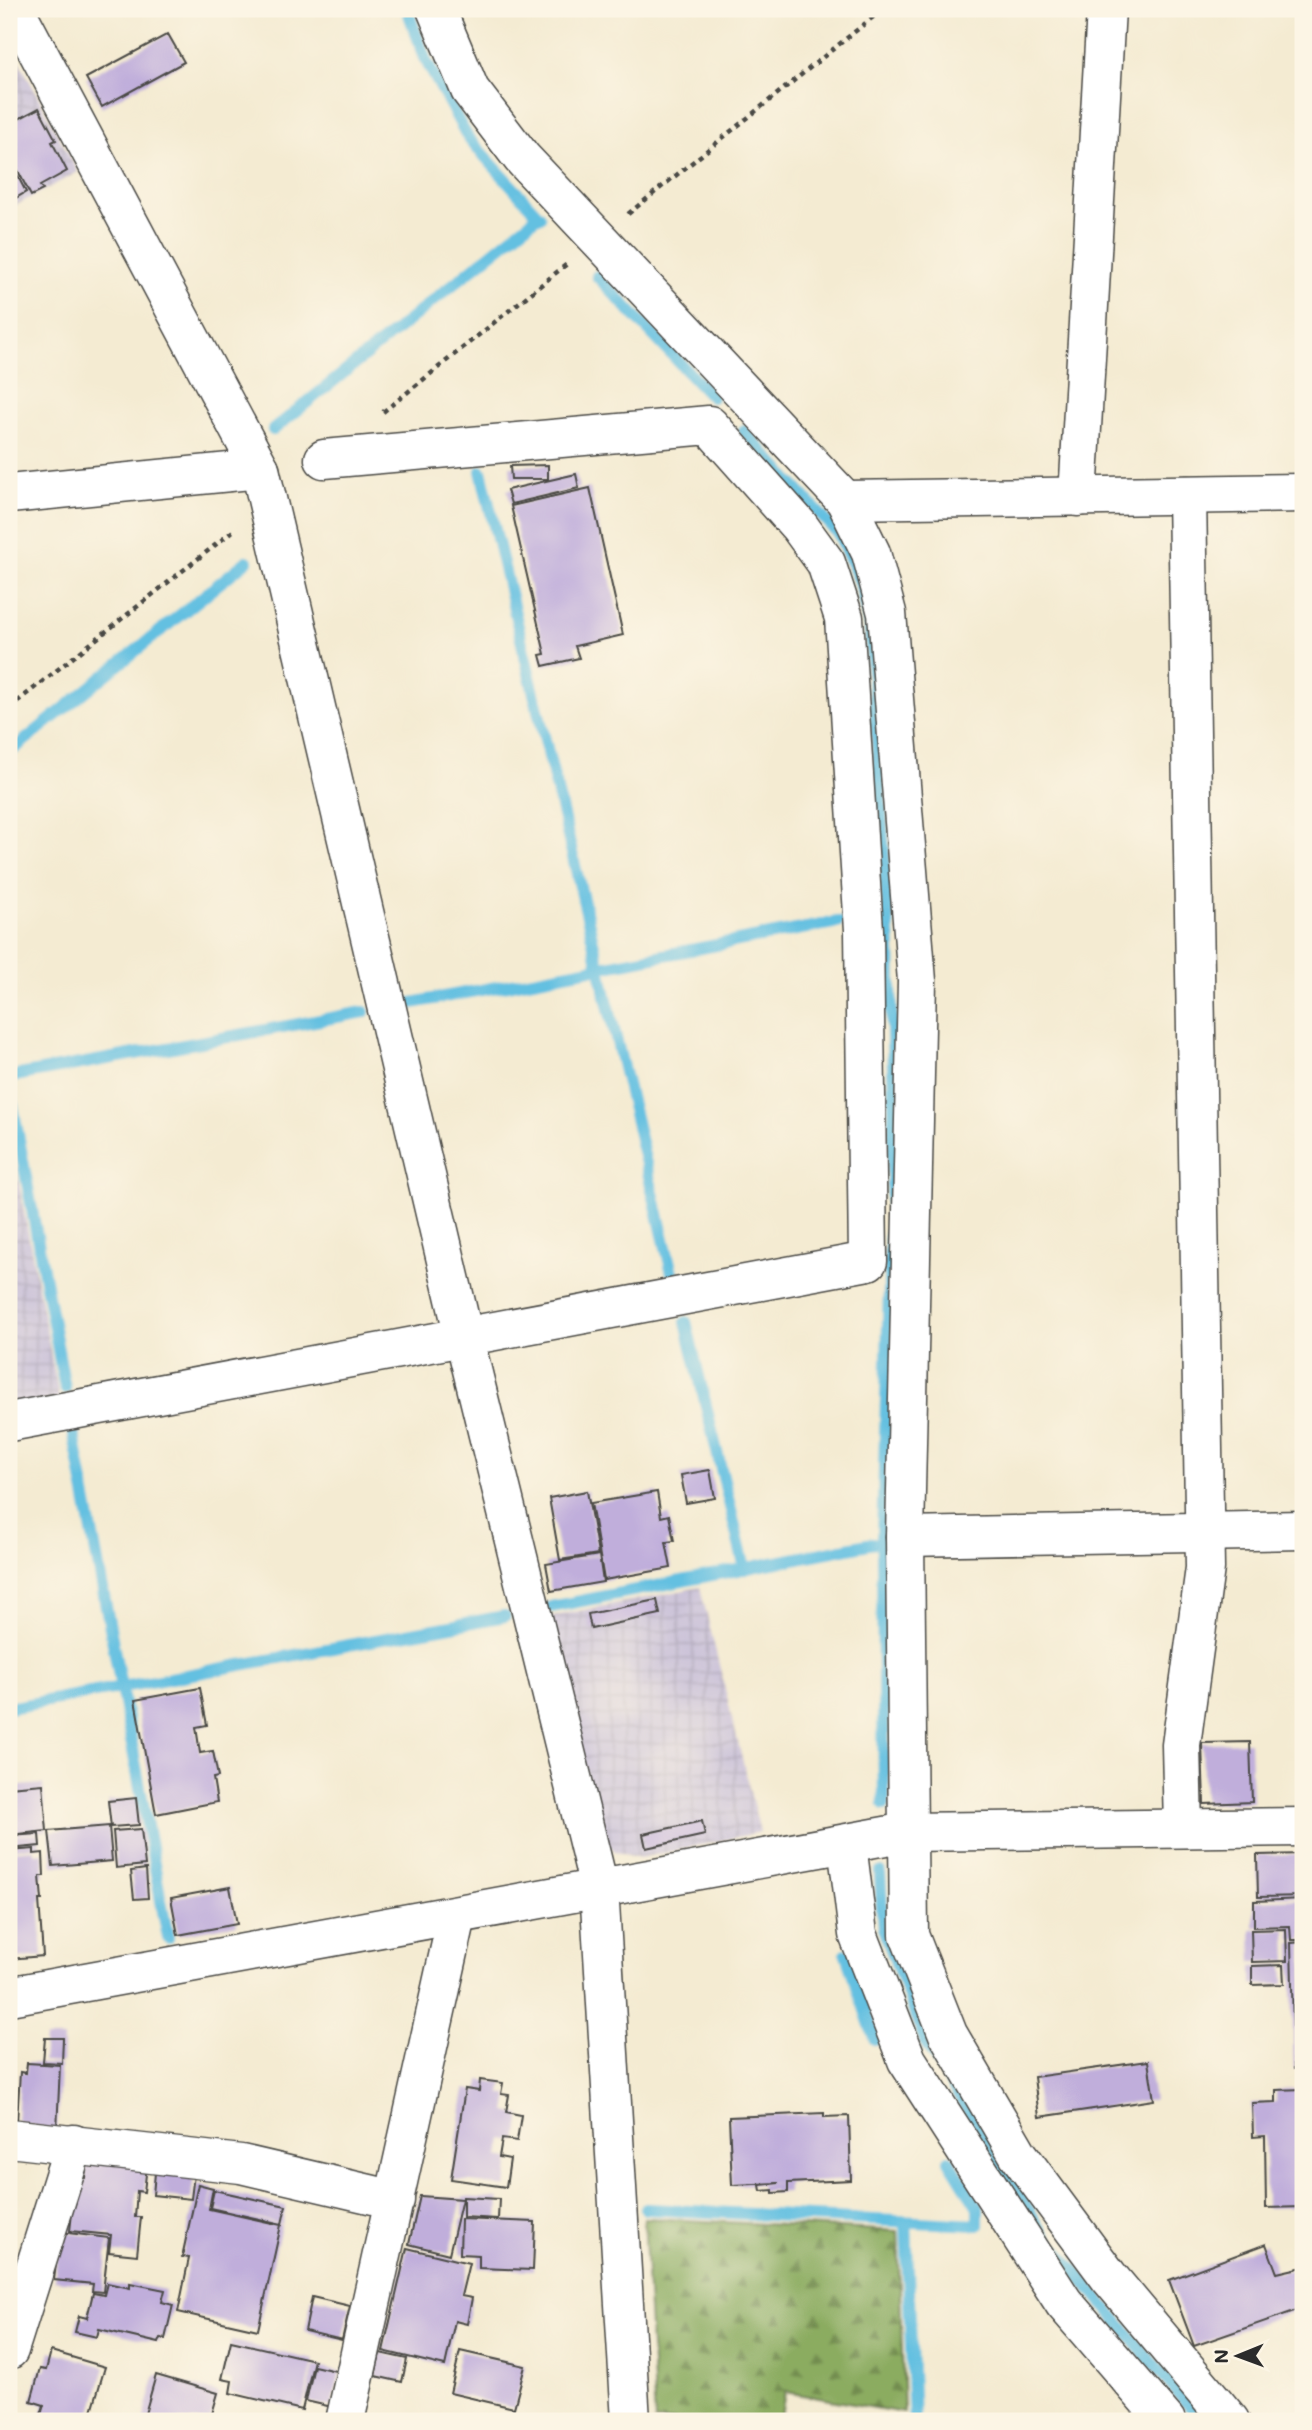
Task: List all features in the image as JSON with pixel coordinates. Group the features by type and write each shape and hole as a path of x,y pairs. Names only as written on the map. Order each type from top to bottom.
{"street":[{"path":"15,9 264,486 464,1337 599,1886 631,2421"},
{"path":"436,9 470,90 522,158 845,500 871,553 887,612 917,981 905,1537 909,1935 948,2034 1035,2176 1109,2277 1230,2421"},
{"path":"452,48 463,9"},
{"path":"1077,497 1106,9"},
{"path":"9,1422 868,1261 864,930 844,618 826,563 799,526 709,425 324,459"},
{"path":"9,494 264,486"},
{"path":"845,500 1303,493"},
{"path":"1183,1828 1181,1745 1205,1568 1187,495"},
{"path":"905,1537 1303,1530"},
{"path":"9,1996 457,1916 599,1886 907,1832 1303,1826"},
{"path":"847,1844 858,1934 907,2060 1064,2303 1166,2421"},
{"path":"345,2421 457,1916"},
{"path":"9,2138 241,2164 395,2200"},
{"path":"9,2350 74,2144"}],"path":[{"path":"376,417 883,9"},
{"path":"9,708 264,486"}],"shaded area":[{"path":"9,42 78,172 9,209"},
{"path":"9,1131 59,1398 9,1408"},
{"path":"700,1587 760,1832 640,1858 616,1852 602,1839 549,1617"}],"green space":[{"path":"644,2218 898,2231 904,2413 785,2392 780,2421 655,2421"}],"building":[{"path":"168,34 184,62 102,107 86,78"},
{"path":"39,108 56,140 52,142 67,171 40,186 43,190 31,196 14,163 9,165 9,144 16,140 9,124"},
{"path":"12,165 26,192 9,202 9,167"},
{"path":"548,465 548,479 511,479 510,466"},
{"path":"576,474 579,488 511,504 507,490"},
{"path":"590,488 623,635 575,646 579,658 543,666 540,655 545,654 511,506"},
{"path":"710,1470 715,1498 686,1503 681,1475"},
{"path":"587,1491 598,1554 560,1560 549,1498"},
{"path":"657,1492 661,1517 669,1515 674,1541 666,1542 671,1568 604,1580 591,1503"},
{"path":"599,1555 603,1582 551,1591 546,1564"},
{"path":"657,1600 660,1614 591,1629 588,1614"},
{"path":"200,1688 207,1725 196,1727 200,1753 213,1751 218,1777 213,1778 217,1802 156,1814 135,1700"},
{"path":"1250,1742 1252,1802 1204,1804 1202,1743"},
{"path":"43,1784 47,1831 9,1835 9,1787"},
{"path":"136,1798 139,1825 111,1827 108,1801"},
{"path":"702,1821 705,1835 646,1848 643,1834"},
{"path":"109,1826 112,1861 53,1866 49,1831"},
{"path":"141,1829 145,1865 116,1868 113,1831"},
{"path":"39,1834 40,1846 9,1849 9,1836"},
{"path":"34,1849 34,1854 43,1853 44,1876 40,1876 42,1900 39,1900 43,1956 9,1959 9,1851"},
{"path":"1303,1854 1303,1896 1258,1897 1257,1855"},
{"path":"146,1869 148,1898 134,1899 131,1871"},
{"path":"230,1887 237,1924 178,1935 171,1898"},
{"path":"1303,1899 1303,1940 1291,1940 1290,1926 1254,1927 1254,1901"},
{"path":"1286,1929 1287,1961 1252,1962 1251,1930"},
{"path":"1303,1942 1303,2069 1294,2069 1291,1943"},
{"path":"1283,1965 1284,1984 1252,1985 1252,1966"},
{"path":"45,2038 63,2038 62,2063 43,2062"},
{"path":"1148,2061 1154,2100 1039,2117 1034,2077"},
{"path":"27,2063 60,2065 57,2131 17,2122 20,2072 26,2073"},
{"path":"480,2080 503,2083 501,2094 509,2095 506,2112 521,2115 517,2141 502,2139 499,2157 510,2159 506,2187 451,2179 465,2089 479,2091"},
{"path":"1303,2089 1303,2207 1266,2208 1265,2136 1253,2137 1252,2103 1276,2102 1276,2090"},
{"path":"824,2113 824,2117 849,2116 851,2180 788,2183 788,2192 773,2193 773,2190 761,2191 760,2185 779,2183 732,2185 729,2117"},
{"path":"87,2158 147,2165 144,2192 137,2191 135,2217 141,2217 137,2255 109,2252 111,2235 70,2231 76,2177 85,2178"},
{"path":"156,2162 195,2166 191,2199 153,2195"},
{"path":"198,2184 213,2188 209,2209 281,2225 258,2330 178,2312 189,2258 182,2257"},
{"path":"214,2190 286,2206 282,2224 210,2208"},
{"path":"420,2196 462,2199 449,2254 409,2244"},
{"path":"463,2197 499,2199 498,2219 463,2217"},
{"path":"461,2219 535,2222 533,2270 479,2268 479,2255 460,2254"},
{"path":"60,2232 109,2238 103,2292 92,2291 93,2284 54,2280"},
{"path":"1266,2244 1277,2273 1303,2267 1303,2308 1194,2346 1169,2280"},
{"path":"407,2248 469,2263 461,2296 472,2298 467,2324 455,2321 445,2366 383,2351"},
{"path":"107,2283 130,2288 130,2283 165,2290 162,2302 173,2305 165,2339 161,2338 159,2343 99,2329 97,2337 75,2332 79,2316 87,2318 93,2293 104,2295"},
{"path":"312,2297 350,2306 342,2340 305,2331"},
{"path":"231,2341 314,2360 302,2410 230,2393 232,2381 222,2379"},
{"path":"51,2351 105,2367 89,2421 39,2421 44,2405 31,2401 40,2369 46,2370"},
{"path":"460,2351 525,2366 514,2408 450,2393"},
{"path":"380,2353 407,2359 402,2382 375,2376"},
{"path":"314,2366 340,2372 332,2407 306,2401"},
{"path":"156,2375 218,2393 210,2421 143,2421"}],"waterway":[{"path":"407,9 426,61 468,138 540,217"},
{"path":"273,430 539,215"},
{"path":"597,276 712,397"},
{"path":"744,431 839,535 860,582 870,632 890,949 894,1110 882,1542 884,1805"},
{"path":"481,471 673,1277"},
{"path":"9,753 247,561"},
{"path":"407,1004 838,922"},
{"path":"9,1077 364,1012"},
{"path":"9,1085 65,1388"},
{"path":"686,1322 745,1569"},
{"path":"74,1435 168,1938"},
{"path":"551,1607 873,1543"},
{"path":"9,1708 505,1616"},
{"path":"880,1873 883,1928 926,2043 1041,2230 1201,2421"},
{"path":"846,1954 875,2040"},
{"path":"646,2209 978,2225 978,2207 949,2160"},
{"path":"906,2222 914,2421"}]}
